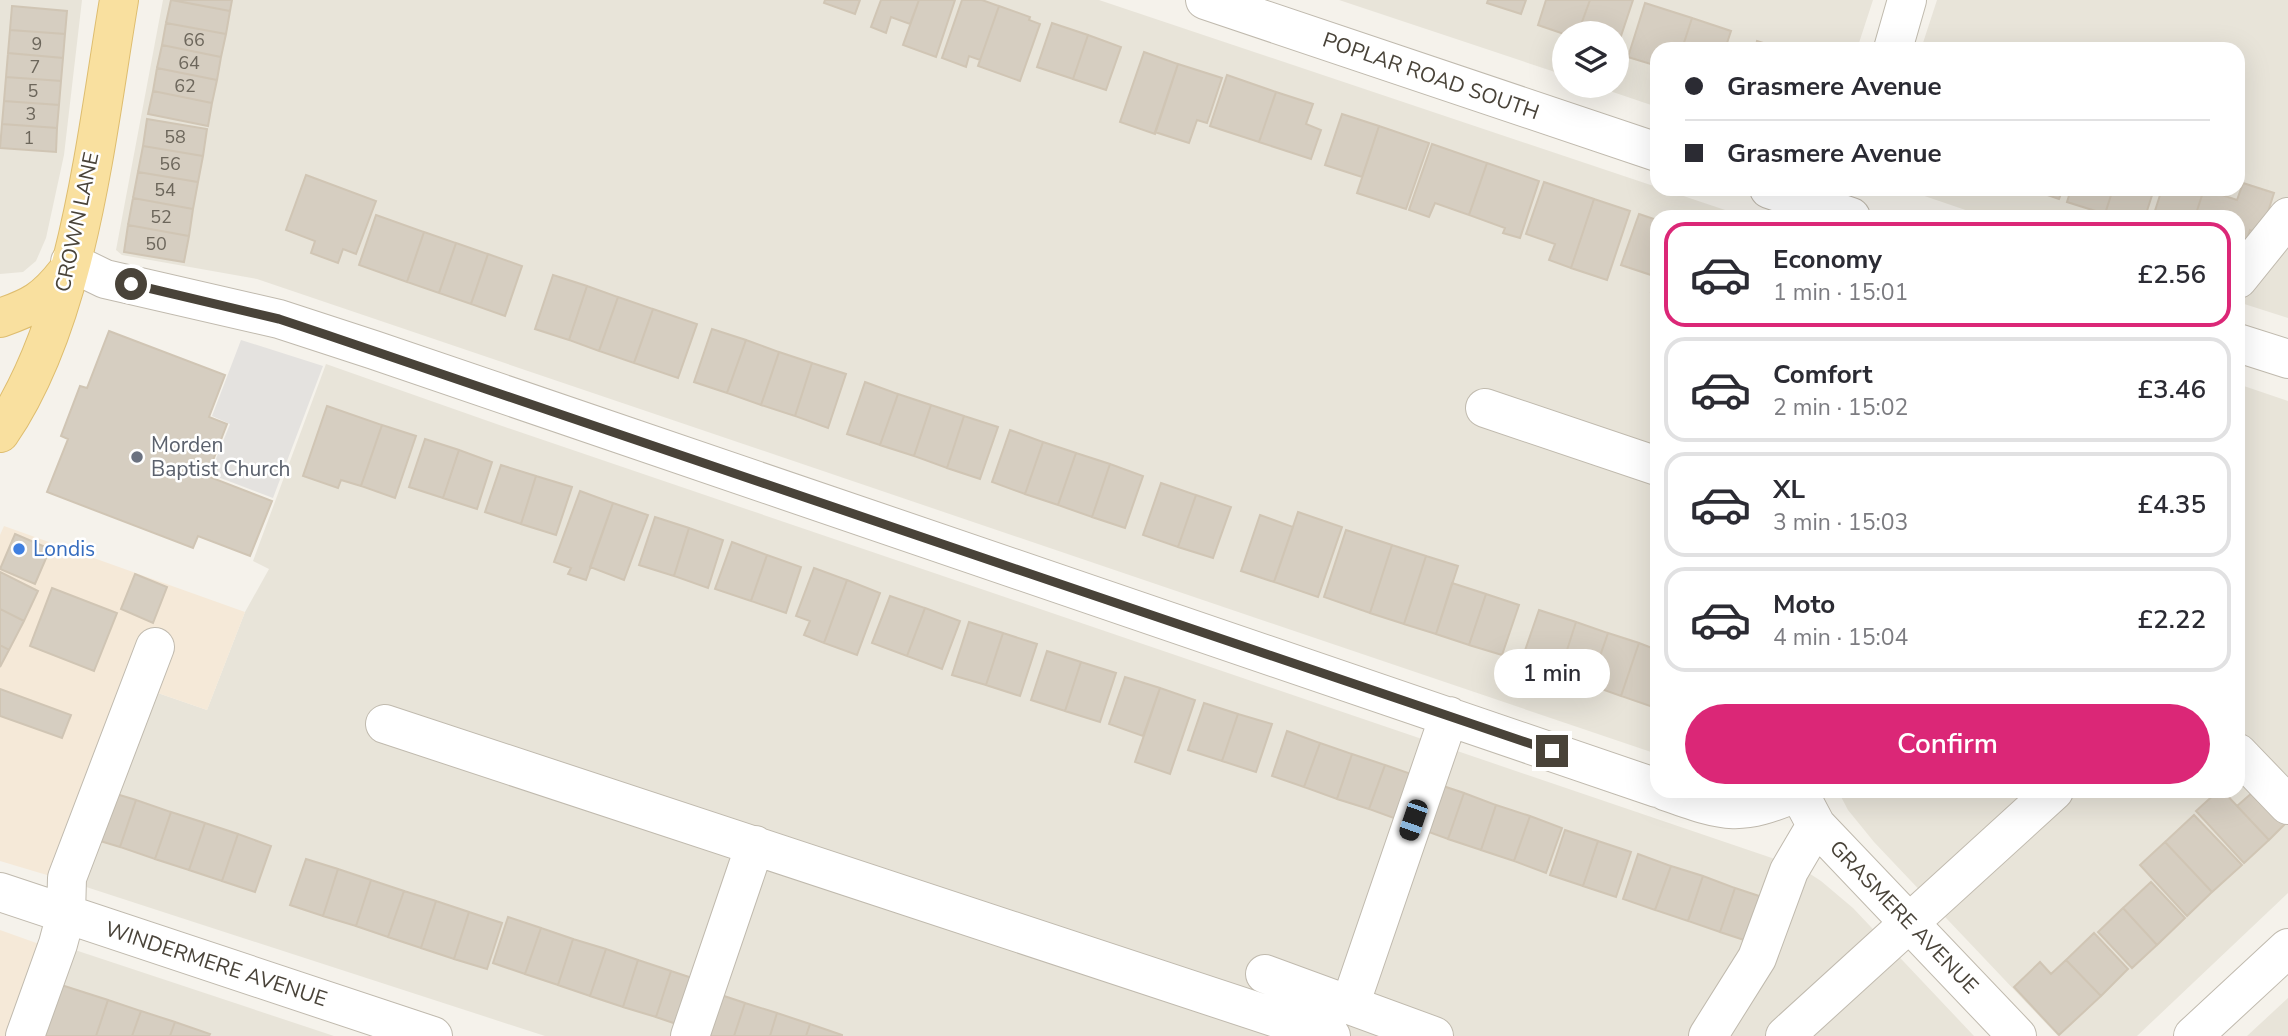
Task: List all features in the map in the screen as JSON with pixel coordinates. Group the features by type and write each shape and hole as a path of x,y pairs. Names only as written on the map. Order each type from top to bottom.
{"main road":[{"name":"CROWN LANE","path":"0,433 19,404 33,375 69,267 86,188 119,0"},
{"path":"0,318 30,308 49,294 69,267"}],"street":[{"name":"POPLAR ROAD SOUTH","path":"1205,0 1650,150"},
{"path":"1895,42 1908,0"},
{"path":"1799,196 1843,206"},
{"path":"2245,270 2288,217"},
{"path":"69,267 105,279 279,319 363,346 1650,786"},
{"path":"2245,345 2288,359"},
{"path":"1485,408 1650,464"},
{"path":"25,1036 66,914 67,878 155,647"},
{"path":"1340,1021 1449,716"},
{"path":"386,724 755,845 1340,1021 1434,1036"},
{"path":"2245,760 2288,805"},
{"path":"1685,798 1716,809 1735,811 1804,803 1790,871 1757,958 1708,1036"},
{"path":"1785,1036 2046,798"},
{"name":"GRASMERE AVENUE","path":"1804,803 1909,922 2017,1036"},
{"path":"690,1036 755,845"},
{"name":"WINDERMERE AVENUE","path":"0,892 433,1036"},
{"path":"2193,1036 2288,948"},
{"path":"1265,974 1340,1021"}],"shaded area":[{"path":"0,0 82,0 64,155 46,238 36,261 23,272 0,274"},
{"path":"163,0 1099,0 1650,185 1650,196 1683,196 1725,210 1650,210 1650,752 257,279 122,255 116,250"},
{"path":"1339,0 1873,0 1859,42 1650,42 1650,105 1629,98 1629,21 1552,21 1552,71"},
{"path":"1937,0 2288,0 2288,318 2245,304 2245,210 1966,210 1924,196 2245,196 2245,42 1923,42"},
{"path":"241,340 323,366 273,498 210,474 230,424 212,416"},
{"path":"326,364 1801,868 1853,908 1974,1036 545,1036 77,884 152,691 207,710 245,612 269,569 253,561"},
{"path":"2245,386 2288,401 2288,893 2137,1036 2058,1036 1874,842 1842,798 2245,798"},
{"path":"4,526 245,612 207,710 152,691 77,884 0,861 0,535"},
{"path":"0,930 42,945 12,1036 0,1036"},
{"path":"66,947 334,1036 35,1036"},
{"path":"2288,998 2288,1036 2247,1036"}],"building":[{"path":"171,0 230,11 226,34 166,23"},
{"path":"172,0 232,0 230,11"},
{"path":"825,0 860,0 855,14 824,3"},
{"path":"881,0 919,0 910,24 891,17 886,33 871,27"},
{"path":"919,0 955,0 936,57 903,45"},
{"path":"962,0 982,0 999,6 980,60 969,56 966,67 942,58"},
{"path":"1488,0 1526,0 1521,14 1487,3"},
{"path":"1546,0 1590,0 1582,21 1552,21 1552,30 1538,25"},
{"path":"1590,0 1633,0 1626,21 1582,21"},
{"path":"1645,3 1692,18 1684,42 1650,42 1650,64 1629,57"},
{"path":"12,6 67,11 65,34 10,30"},
{"path":"999,6 1030,17 1029,20 1040,24 1020,81 978,66"},
{"path":"1692,18 1731,31 1727,42 1684,42"},
{"path":"166,23 226,34 221,57 162,45"},
{"path":"1052,23 1088,35 1073,79 1037,67"},
{"path":"10,30 65,34 63,58 8,53"},
{"path":"1088,35 1121,47 1106,90 1073,79"},
{"path":"162,45 221,57 217,80 157,68"},
{"path":"1144,52 1178,64 1155,134 1120,122"},
{"path":"8,53 63,58 61,81 6,77"},
{"path":"1178,64 1222,78 1207,123 1197,120 1189,143 1155,132"},
{"path":"157,68 217,80 212,103 153,91"},
{"path":"1227,75 1276,92 1259,142 1210,126"},
{"path":"6,77 61,81 59,105 4,101"},
{"path":"153,91 212,103 208,126 148,114"},
{"path":"1276,92 1313,104 1306,124 1321,130 1311,159 1259,142"},
{"path":"4,101 59,105 57,128 2,124"},
{"path":"1342,114 1379,126 1362,177 1325,165"},
{"path":"147,119 207,129 203,156 143,146"},
{"path":"2,124 57,128 56,152 0,148"},
{"path":"1379,126 1429,143 1406,209 1357,193"},
{"path":"1432,144 1487,163 1469,215 1435,203 1429,217 1409,210"},
{"path":"143,146 203,156 198,182 138,172"},
{"path":"1487,163 1539,181 1520,238 1503,233 1505,228 1469,215"},
{"path":"138,172 198,182 193,209 133,198"},
{"path":"306,175 376,201 356,254 343,249 338,263 311,253 315,241 286,230"},
{"path":"1544,182 1594,199 1571,268 1549,260 1555,244 1526,234"},
{"path":"2245,184 2274,193 2261,234 2250,230 2245,246 2245,210 2197,210 2202,196 2225,196 2237,200 2238,196 2245,196"},
{"path":"2069,196 2111,196 2106,210 2092,210 2067,202"},
{"path":"2111,196 2152,196 2147,210 2106,210"},
{"path":"2160,196 2202,196 2197,210 2155,210"},
{"path":"133,198 193,209 189,236 128,225"},
{"path":"1594,199 1630,211 1607,280 1571,268"},
{"path":"1639,214 1650,218 1650,275 1621,265"},
{"path":"376,215 424,232 407,282 359,265"},
{"path":"128,225 189,236 184,262 124,252"},
{"path":"424,232 456,243 439,293 407,282"},
{"path":"456,243 488,254 471,304 439,293"},
{"path":"488,254 522,266 505,316 471,304"},
{"path":"553,275 587,286 569,340 535,329"},
{"path":"587,286 618,297 599,351 569,340"},
{"path":"618,297 653,309 634,363 599,351"},
{"path":"653,309 697,324 678,378 634,363"},
{"path":"712,329 746,340 727,393 694,382"},
{"name":"Morden Baptist Church","path":"109,331 225,375 209,417 227,424 207,476 272,501 250,556 198,536 193,548 47,492 68,439 61,436 80,386 87,388"},
{"path":"746,340 779,352 761,405 727,393"},
{"path":"779,352 812,363 795,416 761,405"},
{"path":"812,363 846,374 828,428 795,416"},
{"path":"865,382 898,394 880,445 847,434"},
{"path":"898,394 931,405 914,456 880,445"},
{"path":"931,405 964,416 947,468 914,456"},
{"path":"327,406 382,425 361,486 341,480 338,488 303,476"},
{"path":"964,416 998,427 980,479 947,468"},
{"path":"382,425 416,436 395,498 361,486"},
{"path":"1010,430 1043,442 1025,494 992,482"},
{"path":"425,439 459,450 443,498 409,487"},
{"path":"1043,442 1076,453 1058,505 1025,494"},
{"path":"459,450 492,462 477,509 443,498"},
{"path":"1076,453 1110,464 1092,517 1058,505"},
{"path":"1110,464 1143,476 1125,528 1092,517"},
{"path":"501,465 536,476 521,524 485,512"},
{"path":"536,476 572,487 556,535 521,524"},
{"path":"1161,483 1196,495 1178,547 1143,535"},
{"path":"580,491 613,503 586,580 568,574 571,568 554,562"},
{"path":"1196,495 1231,507 1213,558 1178,547"},
{"path":"613,503 648,515 624,580 590,567"},
{"path":"1298,512 1342,527 1318,597 1274,582"},
{"path":"1260,515 1293,527 1274,582 1241,571"},
{"path":"655,517 689,528 674,576 639,565"},
{"path":"689,528 723,540 708,588 674,576"},
{"path":"1346,530 1392,545 1370,613 1324,597"},
{"path":"15,534 50,549 35,584 0,569"},
{"path":"732,542 767,555 751,601 715,589"},
{"path":"1392,545 1426,556 1404,624 1370,613"},
{"path":"767,555 801,567 786,613 751,601"},
{"path":"1426,556 1458,566 1436,634 1404,624"},
{"path":"814,568 847,580 824,643 804,635 810,621 796,616"},
{"path":"0,572 38,591 24,621 0,609"},
{"path":"135,574 167,587 153,623 121,609"},
{"path":"847,580 880,593 857,655 824,643"},
{"path":"1452,583 1486,594 1469,645 1436,634"},
{"path":"52,588 117,613 94,671 30,646"},
{"path":"1486,594 1519,605 1502,655 1469,645"},
{"path":"890,596 925,608 907,656 872,643"},
{"path":"925,608 960,621 942,669 907,656"},
{"path":"0,609 24,621 9,650 0,645"},
{"path":"1539,610 1576,622 1559,675 1521,662"},
{"path":"969,622 1003,633 986,685 952,675"},
{"path":"1576,622 1608,633 1590,685 1559,675"},
{"path":"1003,633 1037,644 1020,696 986,685"},
{"path":"1608,633 1639,643 1621,696 1590,685"},
{"path":"1639,643 1650,647 1650,706 1621,696"},
{"path":"0,645 9,650 0,667"},
{"path":"1047,651 1081,662 1065,711 1031,700"},
{"path":"1081,662 1116,673 1100,722 1065,711"},
{"path":"1125,677 1160,688 1143,736 1109,724"},
{"path":"1160,688 1195,700 1170,774 1135,762"},
{"path":"0,689 71,715 62,738 0,716"},
{"path":"1204,703 1238,714 1222,761 1188,750"},
{"path":"1238,714 1272,724 1256,772 1222,761"},
{"path":"1287,731 1320,743 1304,787 1272,776"},
{"path":"1320,743 1352,754 1337,799 1304,787"},
{"path":"1352,754 1385,765 1369,809 1337,799"},
{"path":"1385,765 1417,776 1402,821 1369,809"},
{"path":"1431,782 1464,793 1448,839 1415,827"},
{"path":"2262,784 2288,821 2269,840 2237,806"},
{"path":"113,793 136,800 120,847 97,840"},
{"path":"1464,793 1496,805 1481,850 1448,839"},
{"path":"2210,798 2230,798 2269,840 2244,863 2196,811"},
{"path":"136,800 171,812 155,859 120,847"},
{"path":"1496,805 1530,816 1514,861 1481,850"},
{"path":"171,812 205,823 189,870 155,859"},
{"path":"2194,815 2242,865 2212,892 2165,842"},
{"path":"1530,816 1562,828 1546,873 1514,861"},
{"path":"205,823 238,834 222,881 189,870"},
{"path":"1565,830 1598,841 1583,886 1550,875"},
{"path":"238,834 271,846 255,892 222,881"},
{"path":"1598,841 1631,852 1616,897 1583,886"},
{"path":"2165,842 2212,892 2187,916 2140,865"},
{"path":"1638,854 1671,866 1655,910 1623,899"},
{"path":"306,859 338,869 323,916 290,905"},
{"path":"1671,866 1703,876 1688,921 1655,910"},
{"path":"338,869 371,880 356,926 323,916"},
{"path":"1703,876 1735,888 1720,932 1688,921"},
{"path":"371,880 404,891 388,937 356,926"},
{"path":"2151,882 2185,918 2157,945 2123,908"},
{"path":"1735,888 1768,899 1753,943 1720,932"},
{"path":"404,891 436,901 421,948 388,937"},
{"path":"436,901 469,912 454,959 421,948"},
{"path":"2123,908 2157,945 2132,968 2098,932"},
{"path":"469,912 502,923 487,969 454,959"},
{"path":"508,917 541,928 525,974 493,963"},
{"path":"541,928 573,939 558,985 525,974"},
{"path":"2094,933 2128,969 2101,996 2066,960"},
{"path":"573,939 606,949 590,996 558,985"},
{"path":"606,949 638,960 623,1007 590,996"},
{"path":"638,960 671,971 656,1017 623,1007"},
{"path":"2066,960 2101,996 2059,1035 2014,987 2040,962 2051,974"},
{"path":"671,971 704,982 688,1028 656,1017"},
{"path":"55,983 108,1000 96,1036 38,1036"},
{"path":"712,992 745,1003 734,1036 698,1036"},
{"path":"108,1000 141,1011 132,1036 96,1036"},
{"path":"745,1003 777,1013 770,1036 734,1036"},
{"path":"141,1011 175,1022 170,1036 132,1036"},
{"path":"777,1013 810,1024 806,1036 770,1036"},
{"path":"175,1022 210,1034 170,1036"},
{"path":"810,1024 842,1035 842,1036 806,1036"}],"place":[{"name":"Morden Baptist Church","path":"137,457"},
{"name":"Londis","path":"19,549"}],"route":[{"path":"131,284 279,319 401,359 635,441 1552,751"}]}
